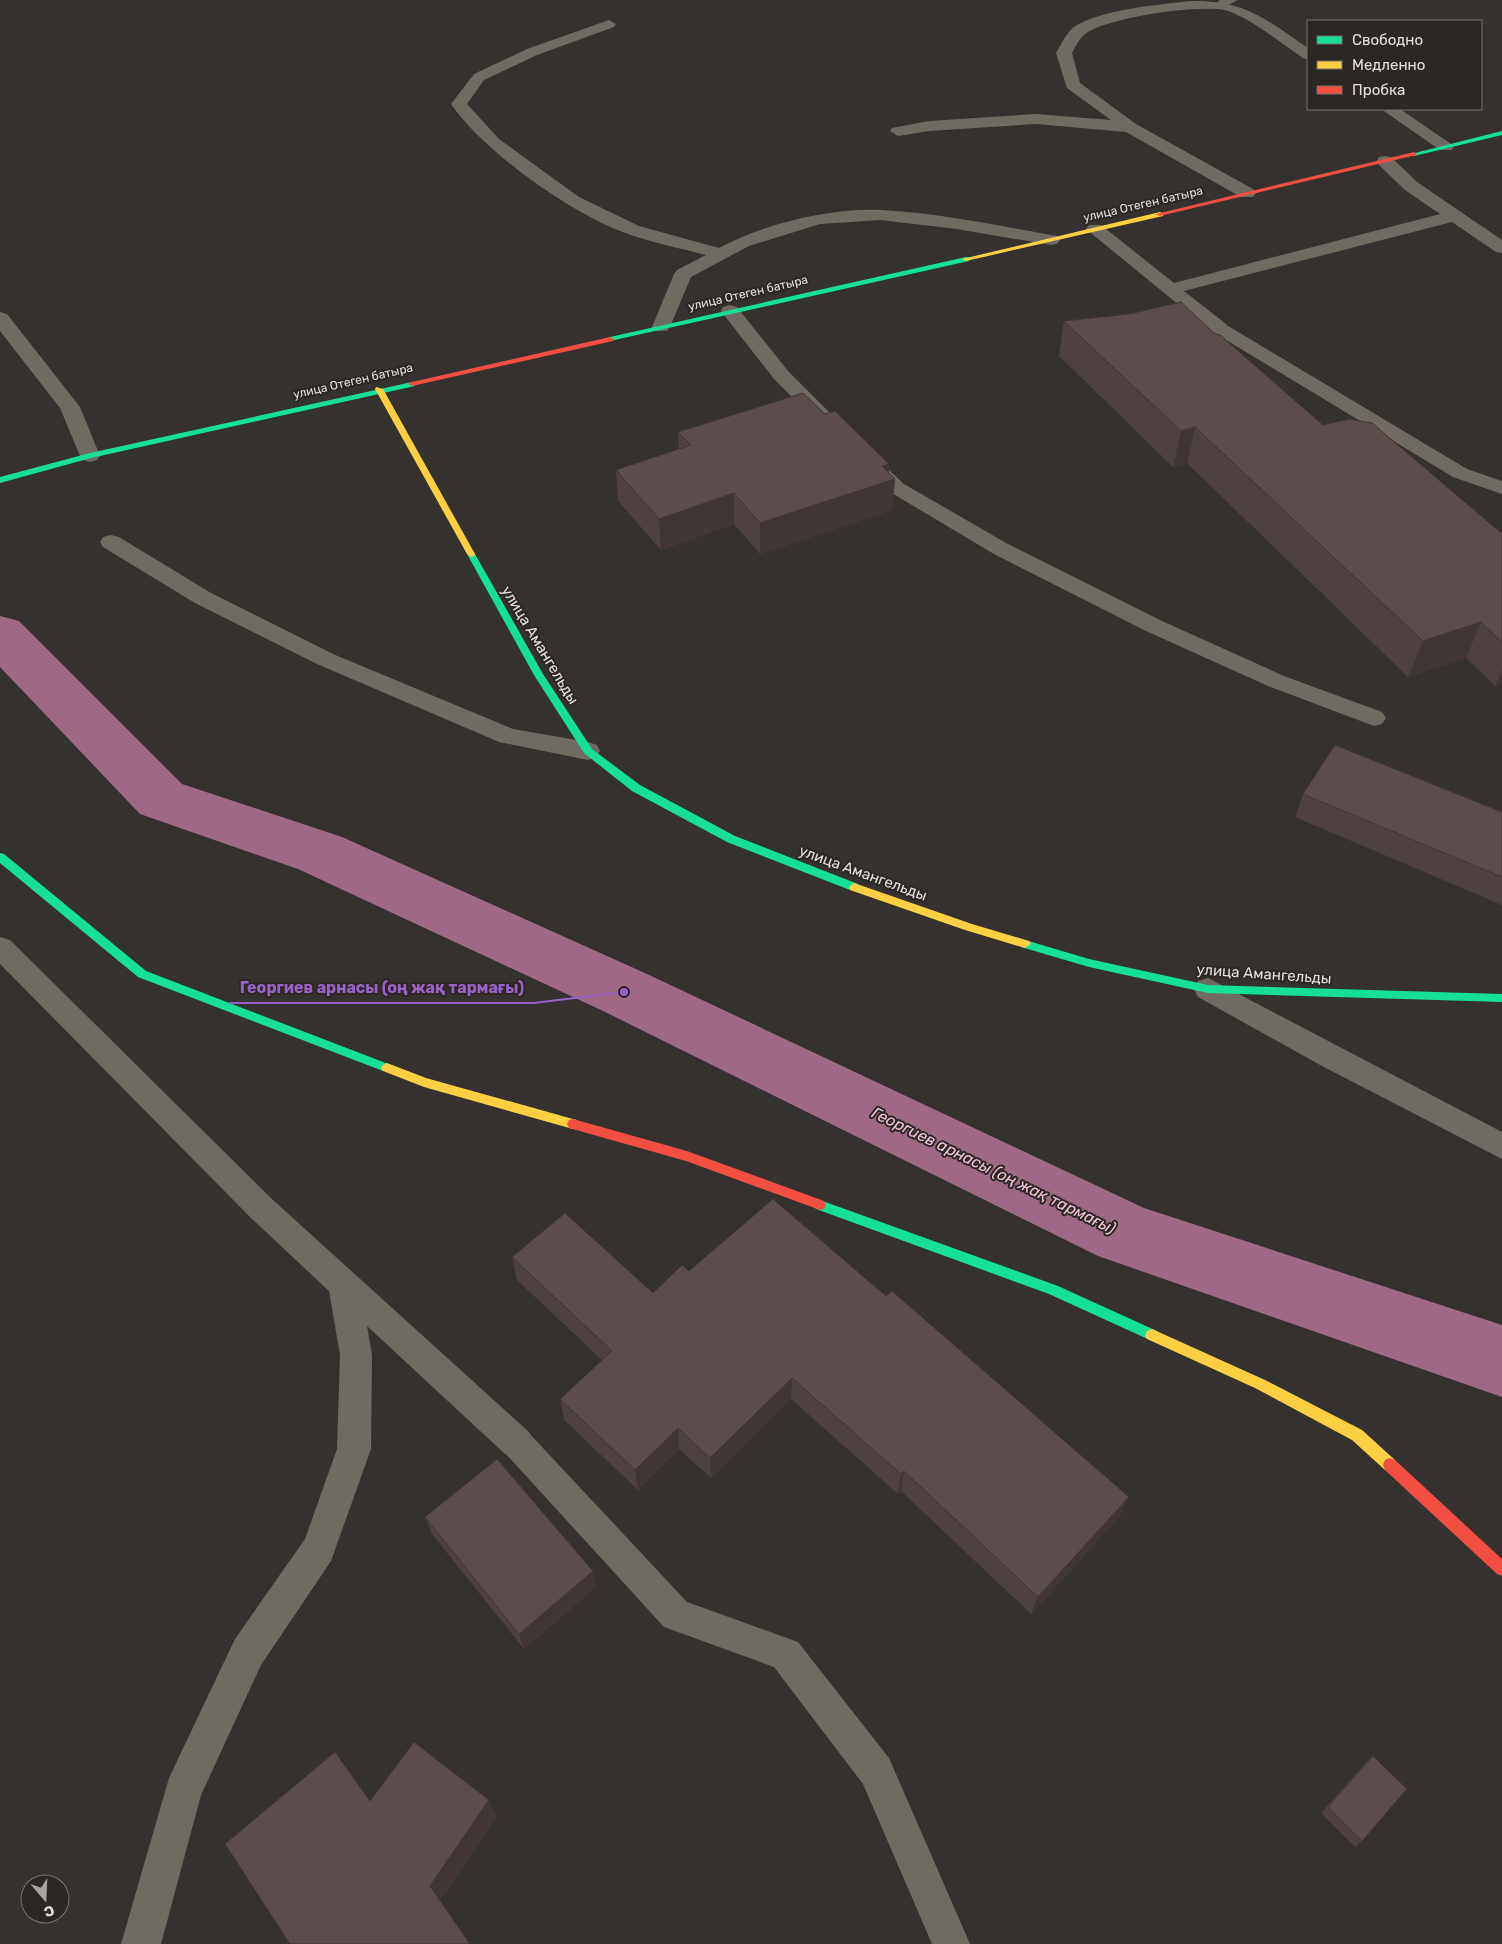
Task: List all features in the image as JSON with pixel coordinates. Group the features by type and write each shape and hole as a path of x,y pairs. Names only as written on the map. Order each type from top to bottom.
{"street":[{"path":"1248,194 1130,127 1073,85 1064,53 1080,30 1123,16 1182,5 1226,3 1248,14 1307,53"},
{"path":"1392,110 1446,146"},
{"path":"898,131 929,126 1036,119 1130,127"},
{"name":"улица Отеген батыра","path":"0,480 90,456 379,389 1095,230 1502,133"},
{"path":"1385,161 1411,186 1502,248"},
{"path":"1171,289 1453,216"},
{"path":"1095,230 1219,328"},
{"path":"730,311 781,374 847,441"},
{"path":"0,318 70,407 90,456"},
{"name":"улица Амангельды","path":"379,389 411,443 458,535 529,659 588,751 636,788 731,839 844,883 969,926 1089,963 1208,989 1502,998"},
{"path":"111,542 203,598 326,659 508,736 588,751"},
{"path":"0,857 142,974 424,1082 687,1156 1052,1290 1260,1384 1357,1435 1502,1569"},
{"path":"0,948 262,1209 517,1443"},
{"path":"1208,989 1332,1058 1502,1146"},
{"path":"141,1944 183,1792 248,1652 318,1549 354,1449 356,1355 344,1285"}],"lane":[{"path":"609,24 532,52 479,77 459,104 493,142 573,201 633,230 721,254"},
{"path":"661,327 682,274 743,242 819,219 880,215 957,224 1051,240"},
{"path":"1219,328 1460,473 1502,488"},
{"path":"847,441 898,488 1001,549 1162,630 1276,681 1374,718"},
{"path":"517,1443 676,1615 786,1654 876,1771 951,1944"}],"building":[{"path":"1181,302 1215,334 1220,335 1323,425 1349,419 1372,423 1500,532 1502,531 1502,642 1481,622 1423,641 1195,427 1181,431 1064,321 1129,314"},
{"path":"803,393 825,414 835,411 889,464 882,466 895,479 760,523 734,493 659,519 616,470 691,445 678,432"},
{"path":"1335,745 1502,812 1502,877 1303,794"},
{"path":"773,1199 886,1296 892,1291 1129,1497 1038,1597 904,1471 901,1474 792,1378 710,1458 678,1428 635,1470 560,1399 612,1351 512,1257 565,1213 653,1293 682,1265 689,1271"},
{"path":"497,1459 593,1571 519,1634 425,1517"},
{"path":"414,1742 489,1800 430,1886 470,1944 290,1944 225,1844 335,1752 370,1801"},
{"path":"1373,1756 1407,1789 1362,1841 1328,1807"}],"waterway":[{"name":"Георгиев арнасы (оң жақ тармағы)","path":"0,634 161,799 320,853 624,992 1124,1233 1502,1361"}],"traffic: fast":[{"path":"1414,154 1502,133"},
{"path":"610,339 966,259"},
{"path":"0,480 90,456 412,384"},
{"path":"471,554 539,675 588,751 636,788 731,839 854,887"},
{"path":"0,857 142,974 387,1068"},
{"path":"1025,944 1089,963 1208,989 1502,998"},
{"path":"820,1205 1053,1290 1152,1335"}],"traffic: slow":[{"path":"966,259 1160,214"},
{"path":"379,389 471,554"},
{"path":"854,887 969,927 1025,944"},
{"path":"387,1068 424,1082 573,1124"},
{"path":"1152,1335 1260,1384 1357,1435 1390,1465"}],"traffic: jam":[{"path":"1160,214 1414,154"},
{"path":"412,384 610,339"},
{"path":"573,1124 687,1156 820,1205"},
{"path":"1390,1465 1502,1569"}],"place":[{"name":"Георгиев арнасы (оң жақ тармағы)","path":"624,992"}]}
